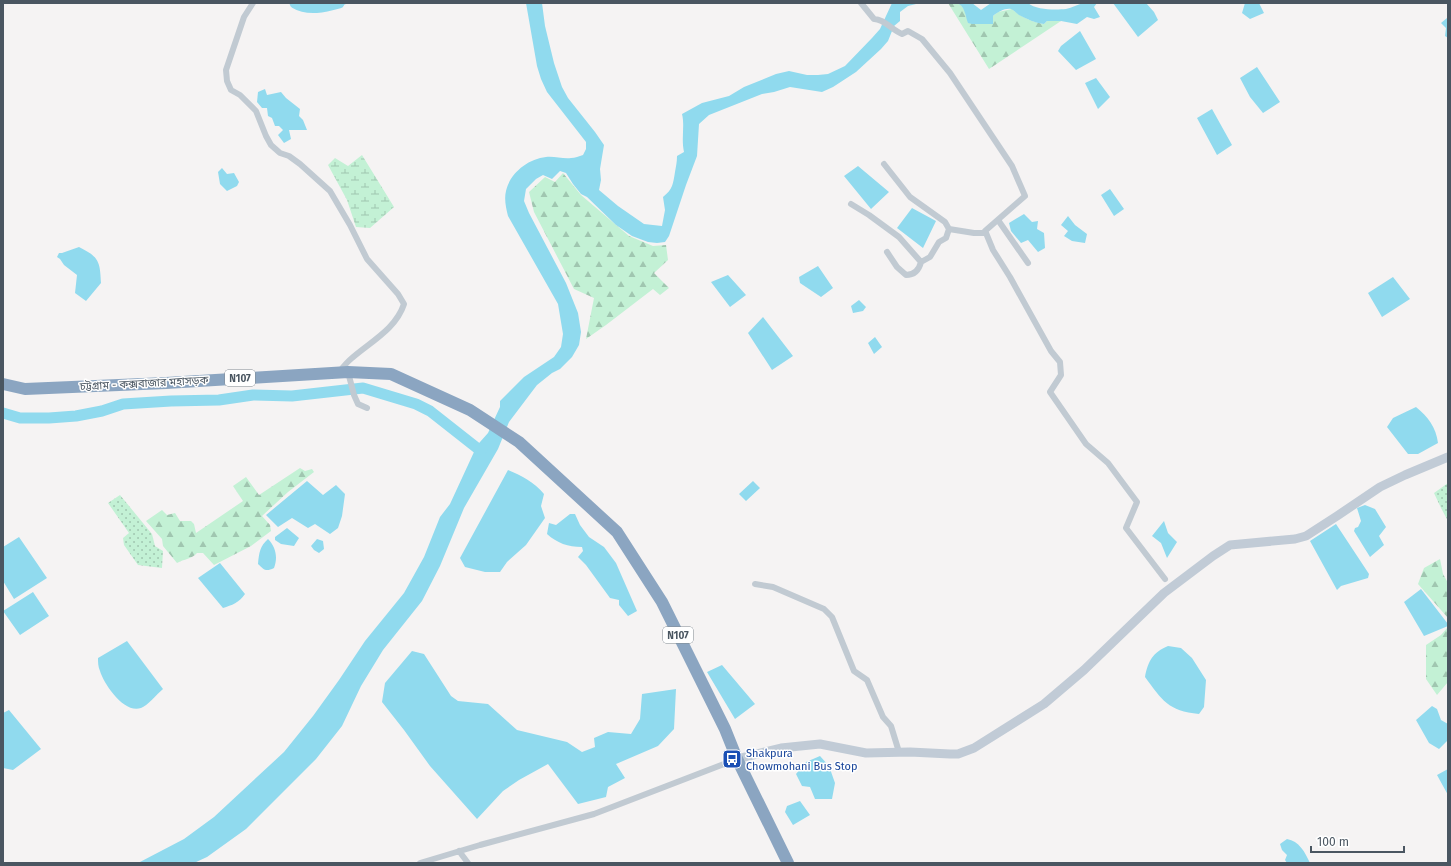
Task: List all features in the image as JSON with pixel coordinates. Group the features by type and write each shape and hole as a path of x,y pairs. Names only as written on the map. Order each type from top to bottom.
{"highway":[{"name":"চট্টগ্রাম - কক্সবাজার মহাসড়ক","path":"3,384 25,389 391,374 470,410 519,442 617,532 662,602 725,729 737,759"},
{"name":"N107","path":"737,759 788,863"}],"main road":[{"path":"737,759 781,748 820,744 866,753 899,752 958,754 974,748 1044,704 1084,670 1164,594 1213,556 1230,545 1306,536 1380,487 1448,457"}],"street":[{"path":"253,3 244,17 226,70 227,81 231,90 240,95 256,111 271,145 280,153 289,156 300,164 330,191 350,225 367,259 398,294 404,304 402,310 390,327 350,359 346,375 358,404 367,408"},
{"path":"861,3 874,19 880,19 894,31 902,34 908,31 922,39 950,73 1012,166 1025,196 985,231 993,250 1010,277 1050,351 1060,362 1061,376 1050,392 1086,444 1108,462 1137,502 1126,528 1165,579"},
{"path":"884,164 910,197 945,222 949,229 946,238 939,242 930,257 921,262 919,268 912,275 906,275 887,252"},
{"path":"851,204 869,214 899,237 921,262"},
{"path":"998,220 1028,263"},
{"path":"949,229 974,233 986,233"},
{"path":"755,584 773,587 824,609 832,617 854,671 866,680 883,717 891,726 899,752"},
{"path":"420,863 594,814 737,759"},
{"path":"459,851 468,863"}],"green space":[{"path":"948,3 960,4 965,10 966,17 993,16 998,12 1012,9 1023,17 1044,24 1047,21 1061,21 989,69"},
{"path":"362,155 394,207 370,228 356,227 347,200 328,165 335,158 348,166"},
{"path":"563,173 581,195 629,236 653,246 666,245 668,260 654,273 669,288 660,295 653,289 586,339 594,298 574,289 534,212 529,192 545,177 555,182"},
{"path":"300,468 305,471 312,469 314,472 288,492 262,516 270,525 271,531 251,546 214,565 203,553 197,553 190,558 177,563 163,546 162,539 146,521 162,510 167,515 175,513 180,521 191,521 194,524 196,533 243,501 233,486 246,477 259,495"},
{"path":"1448,483 1448,521 1434,493"},
{"path":"120,495 152,534 155,546 163,551 162,568 138,565 124,545 123,538 129,533 108,503"},
{"path":"1440,559 1443,574 1448,583 1448,618 1418,584 1424,568"},
{"path":"1448,627 1448,682 1437,695 1426,679 1426,645 1441,635"}],"water":[{"path":"349,3 322,12 320,4"},
{"path":"526,3 542,3 545,26 554,63 562,87 568,98 604,145 600,169 601,180 599,190 618,206 644,224 662,226 665,210 663,197 672,186 677,156 684,152 682,114 702,103 729,96 744,87 776,74 789,71 807,75 828,74 845,66 872,38 880,29 892,3 920,3 908,6 900,12 900,21 894,26 888,41 881,49 856,72 833,87 822,92 790,87 762,94 709,115 699,124 697,156 669,236 665,242 648,242 632,236 616,225 587,197 581,194 566,173 560,171 552,179 543,175 536,179 526,189 524,201 529,213 566,283 578,313 581,332 579,345 572,357 560,369 552,373 537,385 509,422 498,449 464,508 440,566 422,601 383,650 361,686 342,726 316,759 246,829 207,857 194,863 138,863 184,839 214,817 284,752 313,716 365,641 404,593 424,557 440,517 450,504 474,452 488,433 500,407 500,401 524,377 554,357 561,347 563,334 558,304 508,216 505,194 511,178 526,164 539,158 574,158 583,155 586,149 586,142 547,92 541,79 537,66"},
{"path":"956,3 972,3 981,10 991,3 1028,3 1036,7 1046,9 1066,9 1080,4 1097,3 1094,7 1100,17 1094,19 1087,17 1077,24 1061,21 1047,21 1044,24 1037,23 1019,15 1012,9 1006,9 993,16 993,24 972,24 968,23 963,8"},
{"path":"1113,3 1146,3 1154,12 1158,20 1138,37"},
{"path":"1245,3 1259,3 1264,13 1250,19 1242,13"},
{"path":"1447,18 1448,38 1445,36 1446,28 1441,23"},
{"path":"1080,31 1096,59 1076,70 1058,51 1061,46"},
{"path":"1257,67 1280,102 1263,113 1250,97 1240,78"},
{"path":"1096,78 1110,97 1098,109 1085,83"},
{"path":"265,89 267,95 281,92 300,109 299,116 303,120 307,130 289,130 291,139 284,143 278,135 283,130 279,126 275,126 272,118 268,116 267,108 262,108 257,102 258,92"},
{"path":"1212,109 1232,145 1217,155 1197,118"},
{"path":"858,166 889,192 871,209 844,176"},
{"path":"222,168 227,174 234,173 239,182 237,186 227,191 220,184 218,172"},
{"path":"1110,189 1124,209 1114,216 1101,195"},
{"path":"912,208 936,221 923,248 897,228"},
{"path":"1024,214 1032,222 1038,221 1037,229 1044,233 1045,248 1038,252 1028,240 1021,243 1011,231 1009,223"},
{"path":"1068,216 1075,225 1087,234 1085,243 1072,241 1064,236 1068,231 1061,225"},
{"path":"79,247 91,254 97,260 100,270 101,283 86,301 75,293 77,275 64,265 57,257 59,253"},
{"path":"818,266 833,288 821,297 800,283 799,277"},
{"path":"728,275 746,295 730,307 711,282"},
{"path":"1393,277 1410,299 1382,317 1368,293"},
{"path":"859,300 866,307 863,311 853,313 851,306"},
{"path":"763,317 793,356 772,370 748,333"},
{"path":"875,337 882,347 874,354 868,343"},
{"path":"1416,407 1431,423 1438,443 1418,454 1408,454 1387,427 1393,418"},
{"path":"508,470 528,480 544,494 541,506 545,518 526,545 507,562 500,572 485,572 465,567 460,558"},
{"path":"307,481 323,495 336,485 345,494 342,516 338,528 330,534 315,524 308,528 292,518 278,527 266,515"},
{"path":"753,481 760,488 746,501 739,494"},
{"path":"1365,505 1375,509 1386,527 1379,536 1384,545 1370,557 1354,531 1361,521 1357,508"},
{"path":"570,514 575,514 580,525 589,537 604,547 616,563 637,611 628,616 619,605 619,600 610,598 586,565 578,557 583,551 582,547 563,544 547,534 549,523 556,525"},
{"path":"1164,521 1168,533 1177,542 1167,558 1161,543 1152,536"},
{"path":"1336,524 1369,574 1368,578 1341,586 1337,590 1310,541"},
{"path":"287,528 299,538 294,546 281,544 275,540 275,537"},
{"path":"19,537 47,578 14,599 3,581 3,547"},
{"path":"268,539 276,553 276,560 274,568 267,570 258,564 260,550"},
{"path":"317,539 323,541 324,549 319,553 311,546"},
{"path":"220,563 245,594 238,602 223,608 198,578"},
{"path":"1421,589 1448,624 1448,626 1424,636 1404,602"},
{"path":"33,592 49,616 20,635 3,611"},
{"path":"127,641 163,689 143,707 135,709 128,707 116,697 102,677 98,666 98,658"},
{"path":"1168,646 1181,648 1192,658 1206,680 1204,707 1199,714 1180,710 1167,703 1161,698 1145,677 1152,658 1158,651"},
{"path":"412,651 424,654 451,696 458,701 488,704 517,730 567,742 582,752 595,747 594,738 608,732 631,734 640,719 642,694 676,689 674,729 658,746 616,764 625,778 608,787 606,797 578,804 548,764 519,780 503,791 477,819 430,766 382,702 385,683"},
{"path":"722,665 755,704 735,719 707,672"},
{"path":"1432,706 1437,709 1441,720 1448,724 1448,740 1439,749 1429,743 1416,720"},
{"path":"9,710 41,749 13,770 3,768 3,713"},
{"path":"820,756 829,766 835,783 832,799 815,799 810,787 802,786 796,774 806,762"},
{"path":"1448,769 1448,795 1437,775"},
{"path":"800,801 810,815 793,825 785,812 787,806"},
{"path":"1287,839 1295,842 1304,851 1310,863 1287,863 1285,860 1287,855 1282,850 1280,844"}],"waterway":[{"path":"295,3 311,8 339,3"},
{"path":"3,413 20,418 49,418 76,416 102,411 123,404 219,400 253,395 292,396 363,388 416,404 430,411 477,448 482,449"}],"place":[{"name":"Shakpura Chowmohani Bus Stop","path":"732,759"}]}
